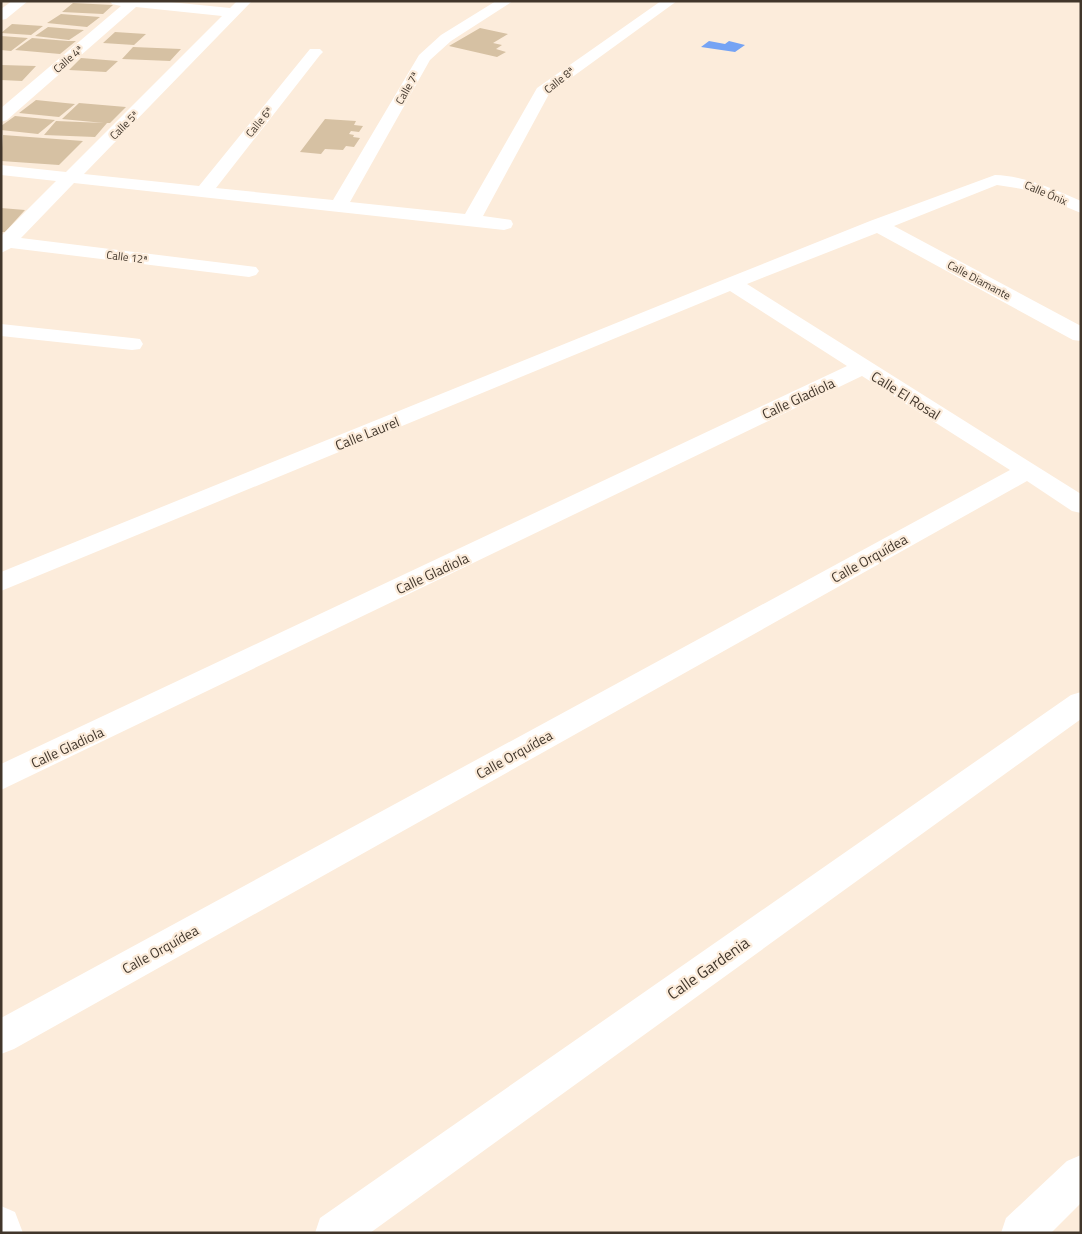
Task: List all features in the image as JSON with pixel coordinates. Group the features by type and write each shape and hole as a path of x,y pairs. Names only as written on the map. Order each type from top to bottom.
{"street":[{"path":"1,16 21,1"},
{"path":"117,1 239,7"},
{"name":"Calle 7ª","path":"339,205 424,58 446,38 506,1"},
{"name":"Calle 8ª","path":"470,220 543,91 670,1"},
{"name":"Calle 4ª","path":"1,117 134,2"},
{"name":"Calle 5ª","path":"4,245 239,7"},
{"name":"Calle 6ª","path":"204,191 315,52"},
{"path":"1,170 504,224"},
{"name":"Calle Ónix","path":"1010,179 1023,182 1081,208"},
{"name":"Calle Laurel","path":"1,582 732,283 995,180 1010,179"},
{"name":"Calle Diamante","path":"878,225 1081,335"},
{"name":"Calle 12ª","path":"4,245 249,271"},
{"name":"Calle El Rosal","path":"732,283 1081,505"},
{"path":"1,330 132,344"},
{"name":"Calle Gladiola","path":"1,778 863,367"},
{"name":"Calle Orquídea","path":"1,1037 1027,471"},
{"name":"Calle Gardenia","path":"335,1233 1081,702"},
{"path":"1021,1233 1081,1175"},
{"path":"1,1226 3,1233"}],"water":[{"path":"709,41 725,44 729,41 745,45 735,52 701,47"}],"building":[{"path":"73,3 113,5 103,14 62,12"},
{"path":"61,14 100,17 87,27 47,23"},
{"path":"12,24 43,26 31,35 1,33"},
{"path":"48,27 84,30 69,40 35,36"},
{"path":"480,28 508,34 493,43 502,45 496,49 506,52 497,57 449,46"},
{"path":"115,32 146,34 134,45 103,43"},
{"path":"1,36 28,38 11,51 1,50"},
{"path":"32,38 76,41 60,54 15,50"},
{"path":"133,47 181,49 170,61 122,59"},
{"path":"81,58 118,61 106,72 69,70"},
{"path":"1,65 36,66 22,81 1,80"},
{"path":"36,100 75,104 59,117 19,113"},
{"path":"79,103 126,107 110,123 107,123 95,137 44,135 56,121 104,123 62,119"},
{"path":"15,116 55,120 38,134 1,130 1,126"},
{"path":"325,119 356,121 354,125 363,126 359,132 351,131 349,134 360,138 354,147 346,146 343,150 325,149 321,154 300,152"},
{"path":"3,135 83,141 59,165 1,161"},
{"path":"1,208 25,210 5,232 1,232"}]}
